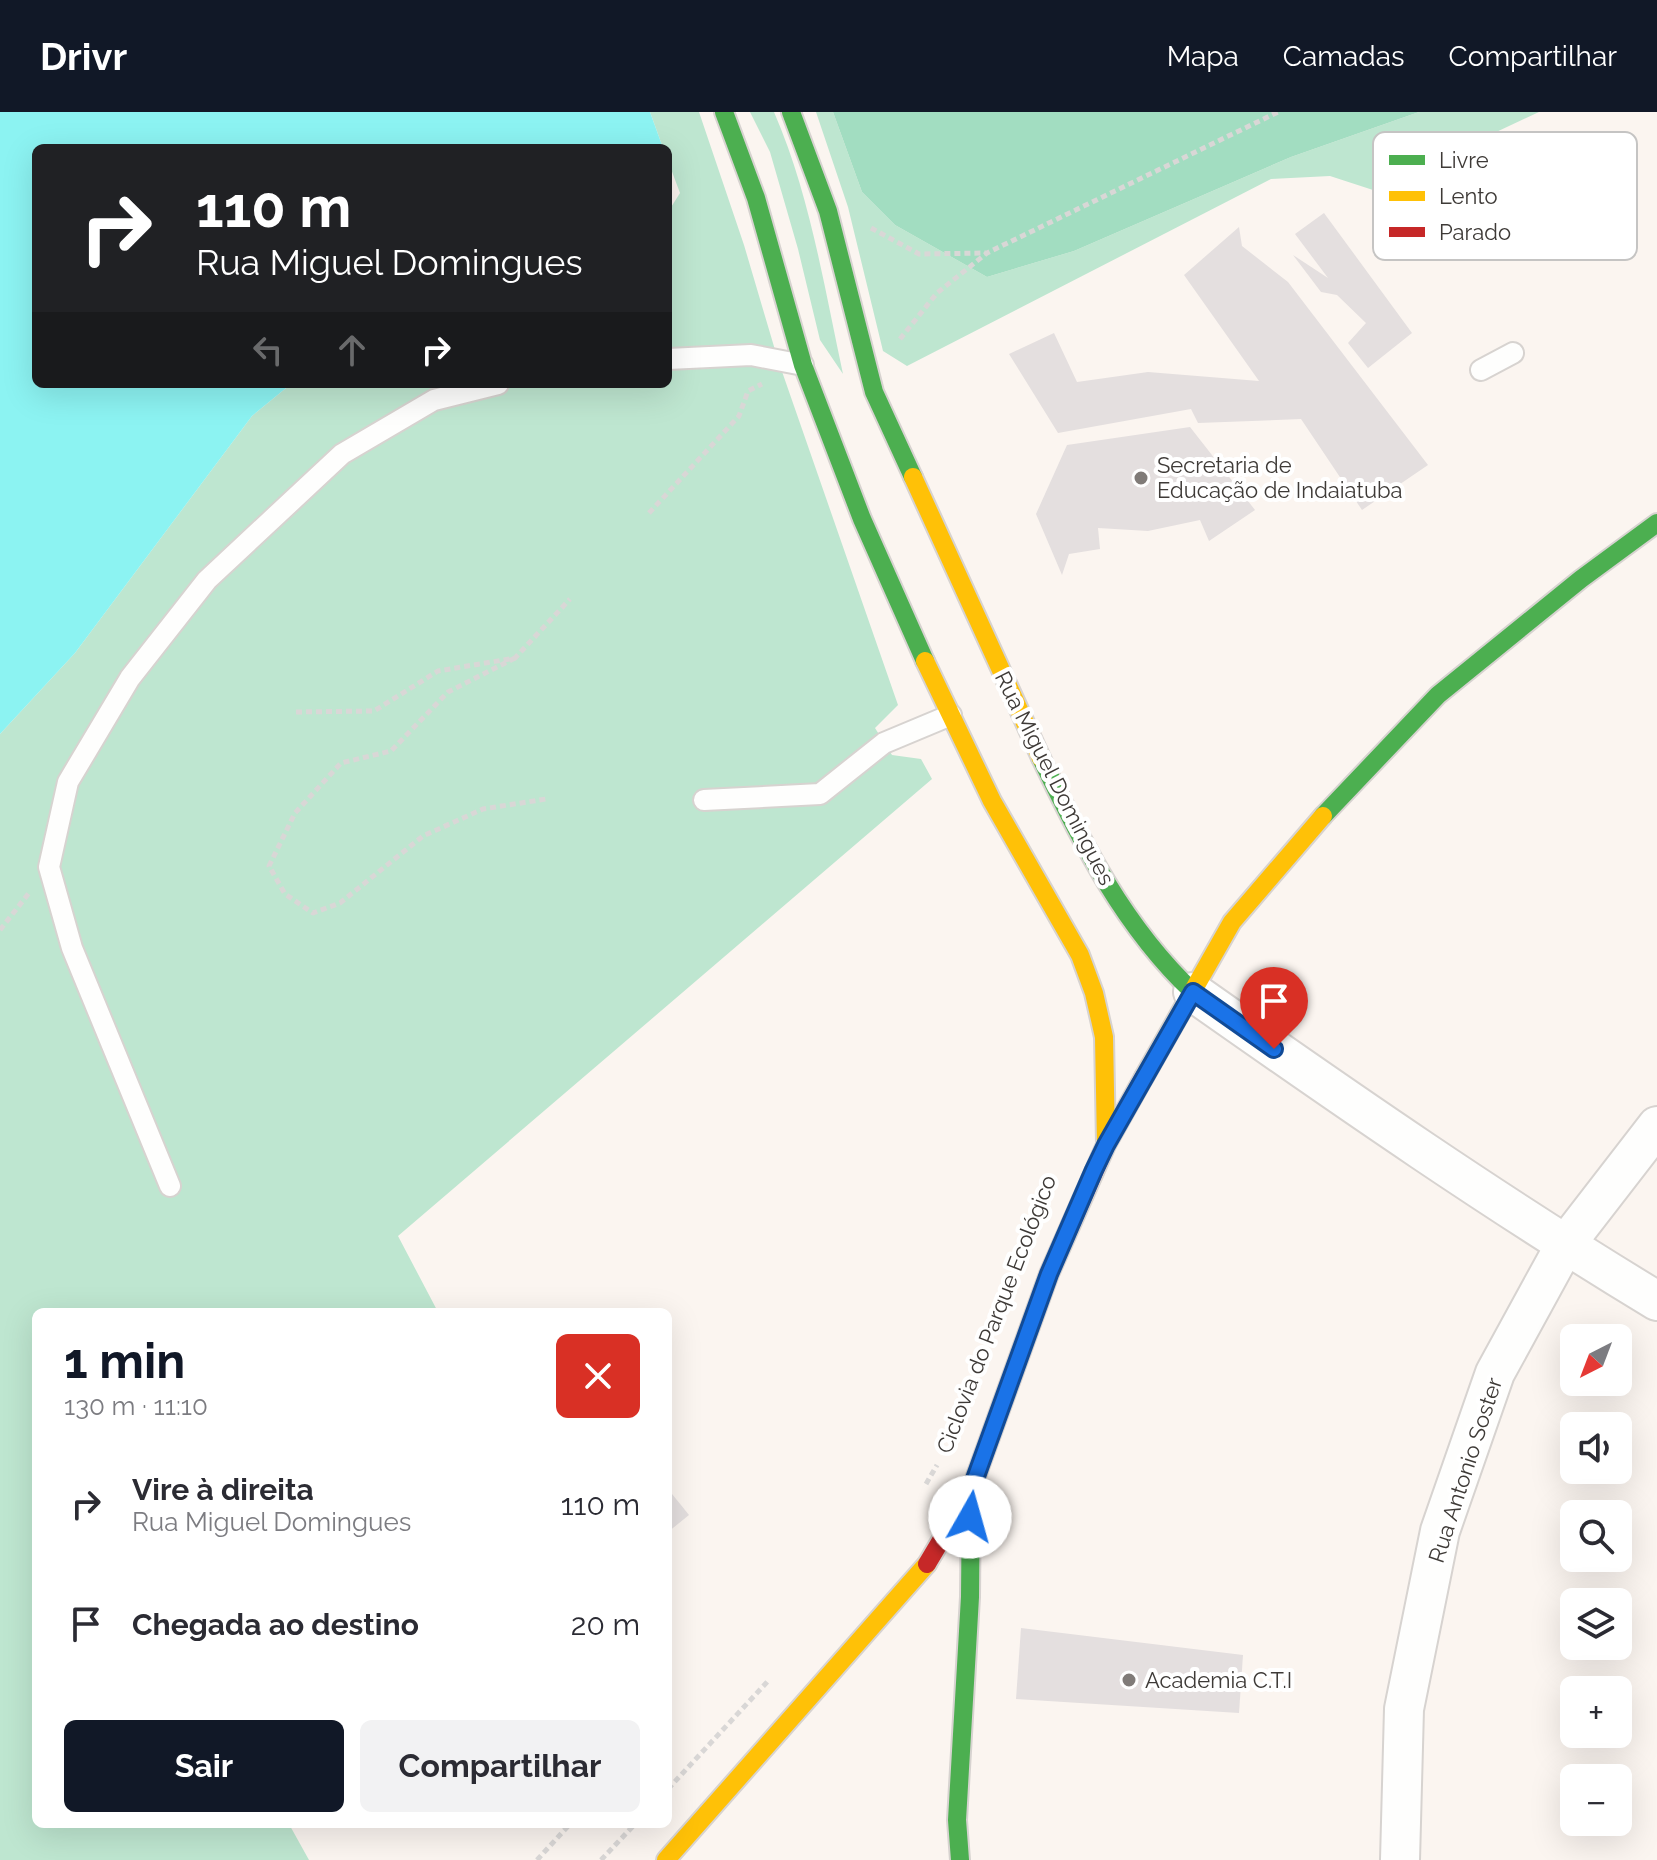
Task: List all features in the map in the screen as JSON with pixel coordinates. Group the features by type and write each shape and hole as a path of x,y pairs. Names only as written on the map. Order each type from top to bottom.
{"main road":[{"path":"724,112 756,198 803,365 862,519 901,611 992,801 1080,955 1104,1037 1106,1145"},
{"name":"Rua Miguel Domingues","path":"791,112 828,211 874,392 1021,717 1087,852 1147,943 1163,964 1193,992"},
{"path":"666,1860 927,1564 971,1490 1049,1274 1106,1145 1232,922 1341,796 1438,695 1657,523"},
{"path":"960,1860 957,1820 970,1597 971,1490"}],"street":[{"name":"Rua Miguel Domingues","path":"1193,992 1339,1095 1565,1245 1657,1301"},
{"name":"Rua Antonio Soster","path":"1400,1860 1404,1709 1440,1531 1495,1373 1565,1245 1657,1126"}],"lane":[{"path":"1481,370 1513,353"},
{"path":"672,359 751,355 803,365"},
{"path":"170,1186 72,948 49,867 68,782 130,678 207,580 342,454 434,400 482,388"},
{"path":"704,800 820,794 884,743 951,715"}],"path":[{"path":"893,348 937,293 987,253 1278,112"},
{"path":"828,211 863,224 919,254 987,253"},
{"path":"649,513 739,416 748,391 803,365"},
{"path":"546,799 483,809 423,836 340,903 313,913 285,894 269,866 295,813 341,763 391,751 448,692 515,658 570,599"},
{"path":"296,712 374,711 438,671 515,658"},
{"path":"0,930 49,867"},
{"name":"Ciclovia do Parque Ecológico","path":"923,1489 938,1462"},
{"path":"672,1785 770,1679"},
{"path":"537,1860 566,1828"},
{"path":"601,1860 631,1828"}],"green space":[{"path":"650,112 699,112 744,245 778,360 898,705 875,728 892,755 921,759 932,779 398,1236 436,1308 32,1308 32,1828 291,1828 309,1860 0,1860 0,734 75,653 252,416 286,388 672,388 672,206 680,193 672,172 672,144 662,144"},
{"path":"750,112 774,112 787,143 815,241 843,374 820,340 770,152"},
{"path":"816,112 833,112 862,192 895,225 987,277 1074,251 1291,157 1419,112 1539,112 1496,132 1373,132 1373,190 1330,176 1271,179 907,366 883,351 848,207"},
{"path":"833,112 1419,112 1291,157 1074,251 987,277 895,225 862,192"}],"water":[{"path":"0,112 650,112 662,144 32,144 32,388 286,388 252,416 75,653 0,734"}],"building":[{"path":"1324,213 1412,333 1368,368 1348,343 1366,323 1337,295 1321,292 1293,255 1328,278 1295,234"},
{"path":"1239,227 1242,246 1288,282 1428,465 1362,510 1301,419 1198,423 1191,409 1058,433 1009,354 1054,333 1077,382 1148,372 1259,381 1184,275"},
{"name":"Secretaria de Educação de Indaiatuba","path":"1190,427 1255,510 1209,541 1200,520 1148,531 1098,528 1100,549 1069,554 1062,575 1036,514 1067,445"},
{"path":"672,1494 689,1515 672,1529"},
{"name":"Academia C.T.I","path":"1021,1628 1243,1655 1239,1713 1016,1699"}],"traffic: fast":[{"path":"724,112 756,198 803,365 862,519 925,661"},
{"path":"791,112 828,211 874,392 913,477"},
{"path":"1323,816 1438,695 1581,579 1657,523"},
{"path":"1041,758 1072,821 1125,912 1168,967 1193,992"},
{"path":"960,1860 957,1820 970,1597 971,1490"}],"traffic: slow":[{"path":"913,477 1041,758"},
{"path":"925,661 992,801 1080,955 1094,993 1104,1037 1106,1143"},
{"path":"1144,1077 1232,922 1323,816"},
{"path":"666,1860 927,1564"}],"traffic: jam":[{"path":"927,1564 971,1490 1049,1274 1106,1145 1144,1077"}],"place":[{"name":"Secretaria de Educação de Indaiatuba","path":"1141,478"},
{"name":"Academia C.T.I","path":"1129,1680"}],"route":[{"path":"970,1517 971,1490 1049,1274 1106,1145 1193,992 1274,1049"}]}
